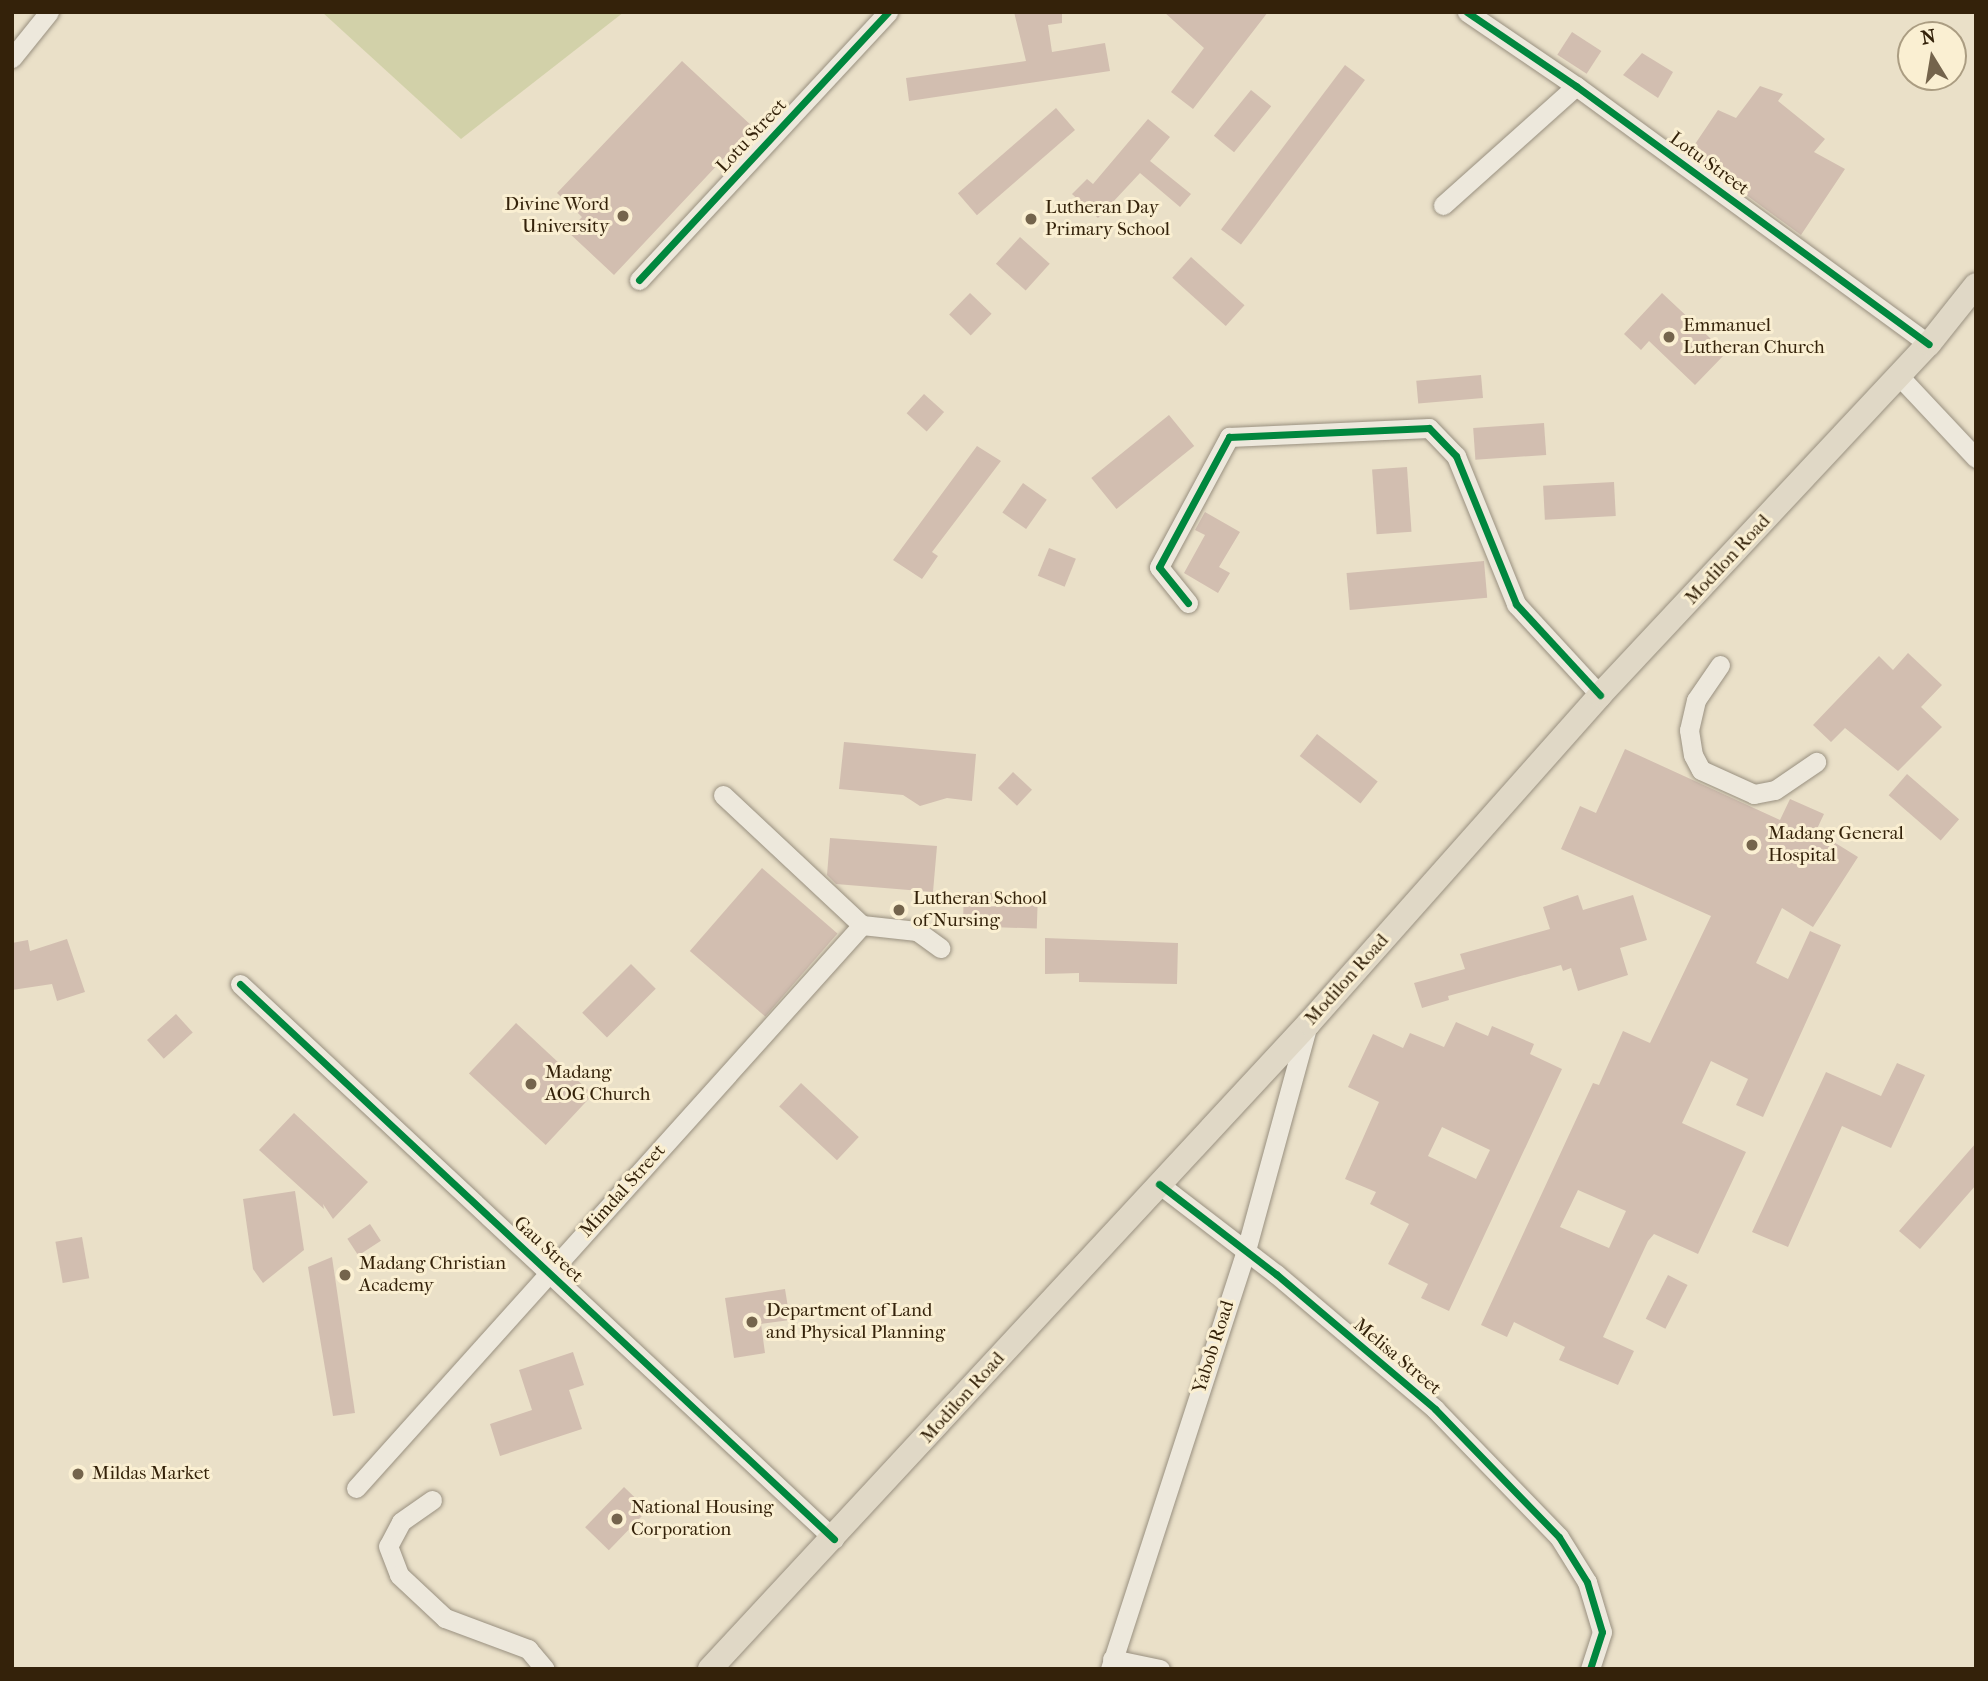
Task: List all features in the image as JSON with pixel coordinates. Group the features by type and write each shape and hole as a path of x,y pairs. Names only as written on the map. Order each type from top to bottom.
{"main road":[{"name":"Modilon Road","path":"710,1669 834,1539 1309,1023 1601,695 1929,344 1976,285"}],"street":[{"path":"12,58 49,12"},
{"name":"Lotu Street","path":"639,280 888,12"},
{"name":"Lotu Street","path":"1467,12 1576,86 1929,344"},
{"path":"1443,205 1576,86"},
{"path":"1898,375 1976,458"},
{"path":"1188,603 1159,567 1229,437 1429,428 1456,456 1516,604 1601,695"},
{"path":"1720,665 1696,700 1689,730 1693,755 1701,770 1754,794 1775,790 1816,762"},
{"path":"723,795 862,925 917,931 940,948"},
{"name":"Mimdal Street","path":"356,1488 862,925"},
{"name":"Gau Street","path":"240,984 834,1539"},
{"name":"Yabob Road","path":"1111,1664 1245,1254 1309,1023"},
{"name":"Melisa Street","path":"1159,1184 1245,1254 1276,1274 1435,1409 1559,1537 1587,1582 1602,1632 1590,1669"},
{"path":"432,1500 401,1522 388,1546 399,1575 445,1618 528,1649 545,1669"},
{"path":"1111,1664 1160,1669"}],"green space":[{"path":"322,12 624,12 461,139"}],"building":[{"path":"1014,12 1062,12 1062,23 1048,25 1052,52 1105,43 1110,71 909,101 906,78 1026,61"},
{"path":"1164,12 1268,12 1193,109 1171,92 1204,48"},
{"path":"1572,32 1601,51 1587,74 1557,55"},
{"path":"1642,53 1673,72 1658,98 1623,75"},
{"path":"682,61 753,127 614,275 568,232 582,217 557,193"},
{"path":"1345,65 1365,80 1241,245 1221,230"},
{"path":"1760,86 1783,94 1778,101 1825,139 1814,152 1845,169 1801,235 1689,153 1718,110 1736,118"},
{"path":"1251,90 1271,106 1234,152 1214,136"},
{"path":"1056,108 1075,130 977,215 958,193"},
{"path":"1148,119 1170,137 1150,161 1191,194 1180,207 1140,173 1098,218 1072,194 1087,179 1093,184"},
{"path":"1020,237 1050,264 1026,291 996,264"},
{"path":"1191,257 1245,305 1226,326 1172,278"},
{"path":"970,293 992,314 971,335 949,315"},
{"name":"Emmanuel Lutheran Church","path":"1662,293 1726,353 1695,385 1649,341 1641,350 1624,334"},
{"path":"1481,375 1483,398 1418,404 1416,381"},
{"path":"924,394 944,412 927,431 907,413"},
{"path":"1169,415 1194,446 1116,509 1091,478"},
{"path":"1544,423 1546,455 1475,460 1473,428"},
{"path":"977,446 1001,461 932,552 938,556 922,579 893,560"},
{"path":"1407,467 1412,532 1377,534 1372,469"},
{"path":"1614,482 1616,516 1545,520 1543,486"},
{"path":"1023,483 1047,500 1026,529 1002,512"},
{"path":"1205,512 1240,532 1219,567 1230,573 1218,593 1184,573 1205,535 1195,530"},
{"path":"1049,548 1076,559 1065,587 1038,576"},
{"path":"1484,561 1487,598 1350,610 1347,573"},
{"path":"1908,653 1942,685 1921,707 1942,727 1898,771 1845,728 1831,742 1813,725 1879,656 1893,670"},
{"path":"1317,734 1378,781 1360,803 1300,756"},
{"path":"844,742 976,754 972,801 947,798 920,806 903,795 839,789"},
{"path":"1625,749 1780,820 1790,799 1824,814 1816,831 1858,857 1813,927 1782,908 1756,963 1788,979 1810,931 1841,945 1763,1117 1736,1105 1748,1079 1711,1061 1682,1123 1746,1152 1698,1254 1654,1234 1648,1241 1603,1337 1634,1351 1618,1385 1559,1360 1565,1347 1514,1322 1507,1337 1481,1325 1593,1083 1599,1085 1623,1031 1650,1043 1711,916 1561,849 1580,806 1596,813","holes":["1578,1190 1626,1211 1609,1248 1560,1227"]},
{"path":"1013,772 1032,790 1017,806 998,788"},
{"path":"1907,774 1959,819 1941,840 1889,795"},
{"path":"830,838 937,846 933,892 836,884 827,875"},
{"path":"762,868 837,934 765,1017 690,951"},
{"path":"964,892 1038,895 1037,929 963,926"},
{"path":"1578,895 1583,910 1633,895 1647,940 1620,948 1628,975 1578,991 1571,968 1563,971 1561,965 1448,996 1449,1000 1422,1008 1414,983 1465,969 1460,954 1550,929 1543,907"},
{"path":"1045,938 1178,943 1177,984 1079,982 1079,973 1045,974"},
{"path":"67,939 85,992 57,1001 52,984 12,990 12,943 28,940 30,951"},
{"path":"631,964 656,989 607,1038 582,1013"},
{"path":"176,1014 193,1033 164,1059 147,1040"},
{"path":"1456,1022 1488,1036 1492,1026 1534,1044 1530,1054 1562,1069 1449,1311 1421,1298 1428,1284 1388,1264 1409,1224 1370,1204 1376,1192 1345,1179 1379,1102 1348,1087 1373,1034 1403,1048 1410,1033 1444,1047","holes":["1442,1127 1490,1150 1476,1179 1428,1156"]},
{"name":"Madang AOG Church","path":"516,1023 593,1095 546,1145 469,1073"},
{"path":"1897,1063 1925,1075 1891,1148 1842,1126 1788,1247 1752,1232 1826,1072 1881,1096"},
{"path":"801,1083 859,1137 837,1160 779,1106"},
{"path":"294,1113 368,1182 333,1219 323,1204 324,1209 259,1150"},
{"path":"1976,1143 1976,1185 1920,1249 1899,1231"},
{"path":"295,1191 304,1250 263,1283 253,1269 243,1199"},
{"path":"370,1224 381,1241 358,1255 347,1239"},
{"path":"82,1237 89,1278 63,1283 55,1242"},
{"path":"332,1257 355,1413 333,1416 308,1267"},
{"path":"1668,1275 1688,1285 1665,1329 1646,1319"},
{"name":"Department of Land and Physical Planning","path":"785,1289 790,1320 761,1324 765,1353 734,1358 725,1298"},
{"path":"573,1352 584,1385 569,1390 582,1429 500,1456 490,1424 532,1410 519,1370"},
{"name":"National Housing Corporation","path":"624,1487 648,1510 609,1550 585,1527"}],"cycle path":[{"path":"639,280 888,12"},
{"path":"1467,12 1576,86 1929,344"},
{"path":"1188,603 1159,567 1229,437 1429,428 1456,456 1516,604 1600,695"},
{"path":"240,984 834,1539"},
{"path":"1159,1184 1276,1274 1435,1409 1559,1537 1587,1582 1602,1632 1590,1669"}],"place":[{"name":"Divine Word University","path":"623,216"},
{"name":"Lutheran Day Primary School","path":"1031,219"},
{"name":"Emmanuel Lutheran Church","path":"1669,337"},
{"name":"Madang General Hospital","path":"1752,845"},
{"name":"Lutheran School of Nursing","path":"899,910"},
{"name":"Madang AOG Church","path":"531,1084"},
{"name":"Madang Christian Academy","path":"345,1275"},
{"name":"Department of Land and Physical Planning","path":"752,1322"},
{"name":"Mildas Market","path":"78,1474"},
{"name":"National Housing Corporation","path":"617,1519"}]}
